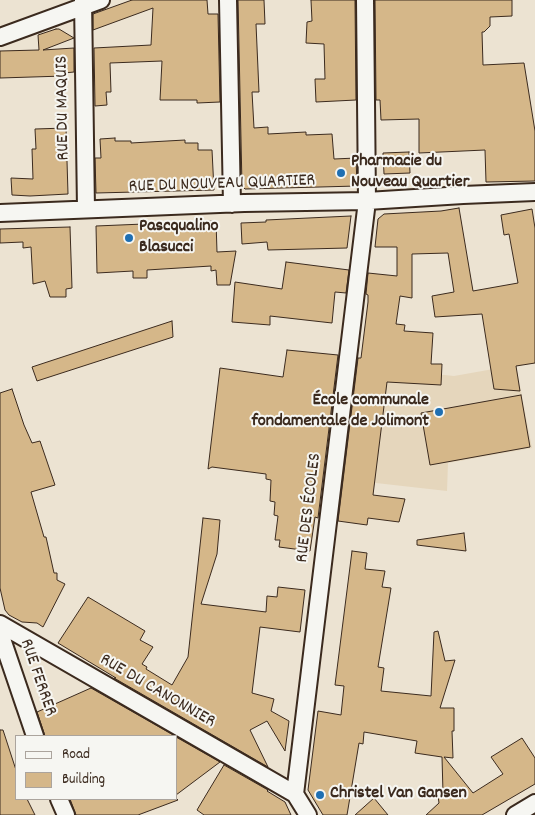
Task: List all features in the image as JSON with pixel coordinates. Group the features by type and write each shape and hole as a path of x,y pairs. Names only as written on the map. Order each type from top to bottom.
{"street":[{"path":"0,37 83,3 101,0"},
{"path":"228,0 232,204"},
{"name":"RUE DES ÉCOLES","path":"295,794 367,202 365,0"},
{"name":"RUE DU MAQUIS","path":"83,3 86,209"},
{"name":"RUE DU NOUVEAU QUARTIER","path":"0,213 232,204 367,202 535,192"},
{"name":"RUE DU CANONNIER","path":"0,624 295,794"},
{"name":"RUE FERRER","path":"0,633 35,735"},
{"path":"295,794 308,815"},
{"path":"59,800 66,815"},
{"path":"515,815 535,803"}],"shaded area":[{"name":"École communale fondamentale de Jolimont","path":"516,365 532,448 448,463 447,491 376,483 346,477 359,366 454,376"}],"building":[{"path":"132,0 207,0 208,14 218,14 220,102 197,103 197,100 160,100 162,61 110,63 111,92 106,92 107,105 95,106 94,48 151,45 153,8 93,30 93,14"},
{"path":"238,0 264,0 265,24 256,24 259,92 252,92 254,128 268,127 268,134 306,132 306,135 332,134 334,159 356,158 357,186 245,189 242,186"},
{"path":"311,0 355,0 356,100 316,102 315,79 325,79 324,44 306,43 307,22 312,21"},
{"path":"375,0 512,0 512,16 490,17 490,26 482,32 483,65 524,63 535,131 535,181 486,182 485,150 419,153 419,119 381,120 380,100 376,100"},
{"path":"56,29 74,38 43,50 74,48 74,72 64,73 64,76 0,78 0,51 39,50 38,35"},
{"path":"66,128 68,194 12,195 11,178 33,179 32,149 36,149 35,129"},
{"path":"115,138 115,141 131,141 131,143 185,140 185,143 198,143 198,150 212,150 214,190 96,193 95,158 101,158 100,139"},
{"path":"409,152 410,173 384,174 383,153"},
{"path":"459,208 473,291 518,283 509,234 504,235 501,215 532,209 535,228 535,363 516,366 520,391 494,389 482,314 435,317 432,296 454,292 448,253 412,254 412,298 400,296 396,324 405,325 404,331 433,333 431,364 442,364 441,385 387,382 373,495 405,499 399,522 368,518 367,525 338,521 358,358 361,358 368,302 368,295 366,294 368,273 397,276 397,247 375,247 378,219 384,214 441,211"},
{"path":"351,216 347,248 268,250 267,242 242,244 241,223"},
{"path":"216,221 217,252 236,251 230,285 217,285 216,270 211,271 211,266 147,270 147,278 133,278 133,271 97,273 96,226"},
{"path":"70,227 72,288 66,289 66,297 50,297 45,281 33,284 31,247 23,248 23,242 0,243 0,229"},
{"path":"286,262 349,270 346,293 335,292 332,323 270,316 270,325 232,322 235,282 282,289"},
{"path":"172,321 173,337 37,381 32,367"},
{"path":"287,350 338,355 318,518 315,517 310,551 279,547 280,540 275,540 278,516 274,515 275,502 270,501 271,480 266,479 266,474 212,467 208,469 220,368 283,377"},
{"path":"12,389 32,443 40,441 55,485 31,492 44,537 46,537 54,573 57,573 57,580 65,584 43,627 37,623 22,622 9,615 5,610 0,588 0,393"},
{"path":"521,395 530,447 430,465 421,413"},
{"path":"203,518 220,520 217,554 201,604 266,612 267,596 277,597 278,587 305,590 300,632 260,627 252,693 274,699 271,711 289,721 285,751 267,721 250,730 268,767 114,678 116,678 58,643 88,597 145,631 140,640 153,647 142,664 147,667 146,669 172,685 188,657"},
{"path":"464,533 466,551 417,545 417,540"},
{"path":"352,551 367,553 365,569 385,571 382,587 391,588 378,667 384,668 381,691 431,696 434,632 438,631 445,661 455,660 440,708 454,708 454,731 452,731 453,758 444,757 473,793 503,774 491,757 522,738 535,758 535,784 482,815 426,815 439,803 438,796 443,793 442,757 415,753 417,741 364,732 363,744 359,743 347,815 323,815 308,790 318,711 341,715 344,686 335,685"},
{"path":"91,688 173,735 45,735 37,712"},
{"path":"0,730 3,730 15,767 15,800 28,800 35,815 0,815"},
{"path":"178,738 220,762 178,794"},
{"path":"224,765 285,802 291,815 204,815 197,810"},
{"path":"374,798 388,815 355,815"},
{"path":"70,800 178,800 138,815 76,815"}],"place":[{"name":"Pharmacie du Nouveau Quartier","path":"341,173"},
{"name":"Pascqualino Blasucci","path":"129,238"},
{"name":"École communale fondamentale de Jolimont","path":"439,412"},
{"name":"Christel Van Gansen","path":"320,795"}]}
